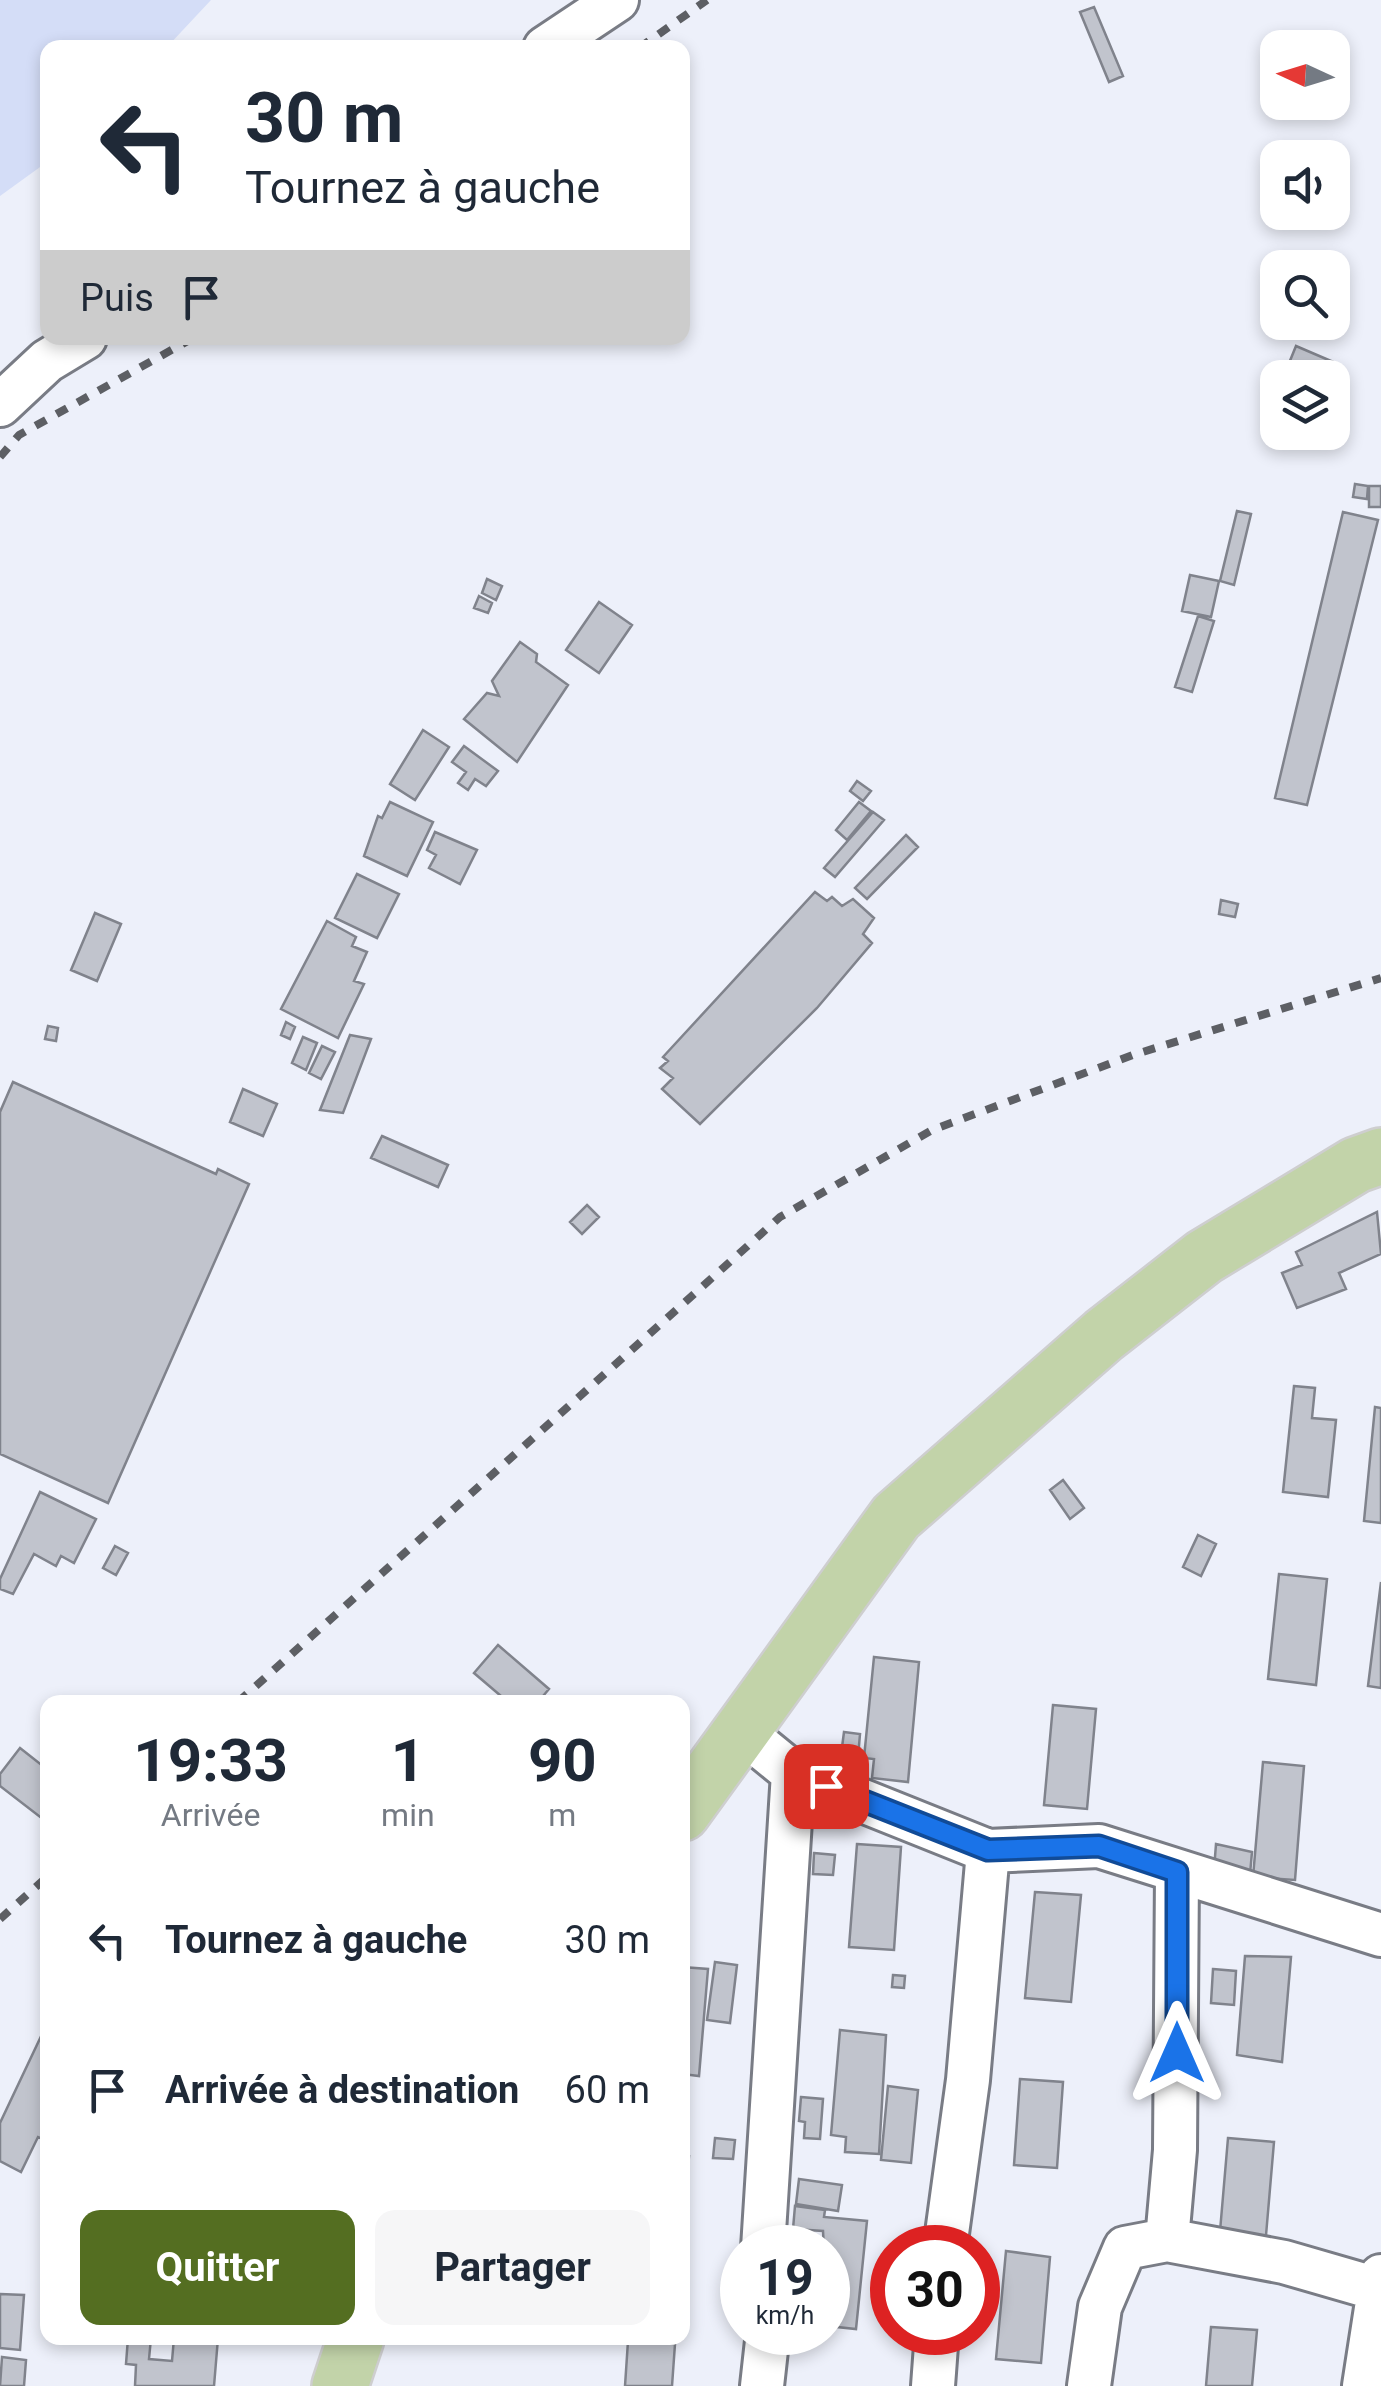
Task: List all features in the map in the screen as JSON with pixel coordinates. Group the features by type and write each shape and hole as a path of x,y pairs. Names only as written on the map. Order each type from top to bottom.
{"main road":[{"path":"690,1801 896,1517 1104,1335 1204,1257 1373,1167"},
{"path":"340,2386 354,2345"}],"street":[{"path":"557,40 617,0"},
{"path":"0,404 47,361 73,345"},
{"path":"739,1729 794,1773 988,1850 1099,1846 1381,1935"},
{"path":"765,2225 794,1773"},
{"path":"948,2225 968,2080 988,1850"},
{"path":"1167,2240 1176,2150 1177,1872"},
{"path":"1089,2386 1100,2307 1126,2248 1167,2240 1284,2262 1380,2289"},
{"path":"1364,2386 1381,2276"},
{"path":"762,2386 765,2355"},
{"path":"933,2386 935,2355"}],"shaded area":[{"path":"0,0 211,0 174,40 40,40 40,167 0,196"}],"building":[{"path":"1094,7 1123,76 1109,82 1080,12"},
{"path":"1296,346 1329,360 1290,360"},
{"path":"1355,484 1368,486 1367,499 1353,497"},
{"path":"1369,486 1381,486 1381,507 1369,507"},
{"path":"1237,511 1251,514 1234,585 1220,581"},
{"path":"1343,512 1378,520 1307,805 1275,798"},
{"path":"1190,575 1219,581 1211,617 1182,611"},
{"path":"487,579 502,586 496,600 482,593"},
{"path":"479,596 492,603 488,613 474,608"},
{"path":"599,602 632,625 599,673 566,650"},
{"path":"1198,616 1214,621 1192,692 1175,687"},
{"path":"520,642 537,654 536,662 568,685 517,762 464,719 487,693 499,696 492,681"},
{"path":"423,730 449,747 415,800 390,784"},
{"path":"464,746 498,771 486,786 475,779 468,790 458,783 466,772 452,762"},
{"path":"857,781 871,791 863,801 850,791"},
{"path":"390,802 433,822 407,876 364,856 378,816 382,818"},
{"path":"859,802 871,811 847,840 836,830"},
{"path":"873,812 884,820 835,877 824,868"},
{"path":"435,832 477,850 460,884 429,868 436,855 427,850"},
{"path":"906,835 918,847 867,899 855,888"},
{"path":"357,874 399,894 377,938 335,918"},
{"path":"815,892 827,901 832,897 842,906 853,899 874,918 863,934 872,943 817,1008 700,1124 662,1089 673,1078 660,1068 668,1061 663,1057"},
{"path":"1221,900 1238,904 1235,917 1219,914"},
{"path":"95,913 121,924 97,981 71,970"},
{"path":"327,921 356,937 352,946 367,952 354,981 364,984 338,1038 281,1009"},
{"path":"286,1022 295,1027 290,1039 281,1035"},
{"path":"48,1026 58,1028 56,1041 45,1039"},
{"path":"350,1035 371,1039 343,1113 320,1110"},
{"path":"303,1037 317,1043 306,1070 292,1063"},
{"path":"322,1046 335,1052 321,1079 309,1073"},
{"path":"13,1082 216,1174 218,1169 249,1184 108,1503 0,1454 0,1112"},
{"path":"243,1089 277,1104 263,1136 230,1122"},
{"path":"382,1136 448,1165 438,1187 371,1158"},
{"path":"587,1205 599,1217 582,1234 570,1222"},
{"path":"1377,1212 1381,1254 1339,1273 1346,1289 1297,1308 1282,1273 1302,1265 1296,1252"},
{"path":"1294,1386 1315,1388 1312,1418 1336,1420 1328,1497 1283,1492"},
{"path":"1375,1407 1381,1408 1381,1523 1364,1521"},
{"path":"1063,1480 1084,1508 1070,1519 1050,1490"},
{"path":"40,1492 96,1519 74,1563 61,1556 56,1566 34,1554 13,1594 0,1589 0,1579"},
{"path":"1198,1535 1216,1544 1201,1576 1183,1567"},
{"path":"115,1546 128,1553 116,1575 103,1568"},
{"path":"1279,1574 1327,1579 1316,1685 1268,1679"},
{"path":"1381,1582 1381,1688 1368,1686"},
{"path":"498,1645 549,1689 544,1695 500,1695 474,1673"},
{"path":"874,1657 919,1662 908,1782 872,1778 874,1759 864,1758"},
{"path":"1053,1705 1096,1709 1087,1809 1044,1805"},
{"path":"844,1732 860,1734 858,1757 841,1755"},
{"path":"20,1748 40,1764 40,1817 0,1786 0,1774"},
{"path":"1263,1762 1304,1766 1295,1880 1253,1877"},
{"path":"857,1844 901,1847 894,1950 849,1947"},
{"path":"1216,1844 1252,1852 1250,1874 1214,1870"},
{"path":"814,1853 835,1855 833,1875 813,1874"},
{"path":"1035,1892 1081,1895 1071,2002 1025,1998"},
{"path":"1245,1956 1291,1957 1282,2062 1237,2055"},
{"path":"715,1962 737,1965 730,2023 707,2020"},
{"path":"690,1968 708,1969 699,2076 690,2075"},
{"path":"1213,1969 1236,1971 1234,2005 1211,2003"},
{"path":"893,1975 905,1976 904,1988 892,1987"},
{"path":"840,2030 886,2035 879,2154 845,2152 846,2137 831,2135"},
{"path":"40,2038 40,2138 21,2172 0,2161 0,2123"},
{"path":"1020,2079 1063,2082 1057,2168 1014,2165"},
{"path":"888,2086 918,2090 911,2163 881,2160"},
{"path":"801,2097 823,2099 820,2139 804,2138 805,2122 799,2121"},
{"path":"715,2138 735,2140 733,2159 713,2158"},
{"path":"1228,2138 1274,2142 1265,2247 1219,2243"},
{"path":"799,2179 842,2185 838,2211 796,2204"},
{"path":"795,2206 825,2210 824,2217 867,2221 856,2329 850,2328 850,2225 793,2225"},
{"path":"1006,2251 1050,2257 1041,2363 996,2359 1000,2355"},
{"path":"0,2294 24,2295 20,2350 0,2348"},
{"path":"1211,2327 1257,2330 1252,2386 1206,2386"},
{"path":"127,2345 150,2345 149,2359 172,2361 173,2345 217,2345 214,2386 135,2386 136,2365 126,2364"},
{"path":"628,2345 675,2345 672,2386 625,2386"},
{"path":"2,2357 26,2360 24,2386 0,2386"}],"railway":[{"path":"650,40 707,0"},
{"path":"0,457 19,435 180,345"},
{"path":"246,1695 780,1217 932,1130 1133,1055 1381,978"},
{"path":"0,1919 40,1883"}],"route":[{"path":"826,1786 988,1850 1099,1846 1177,1872 1177,2053"}]}
